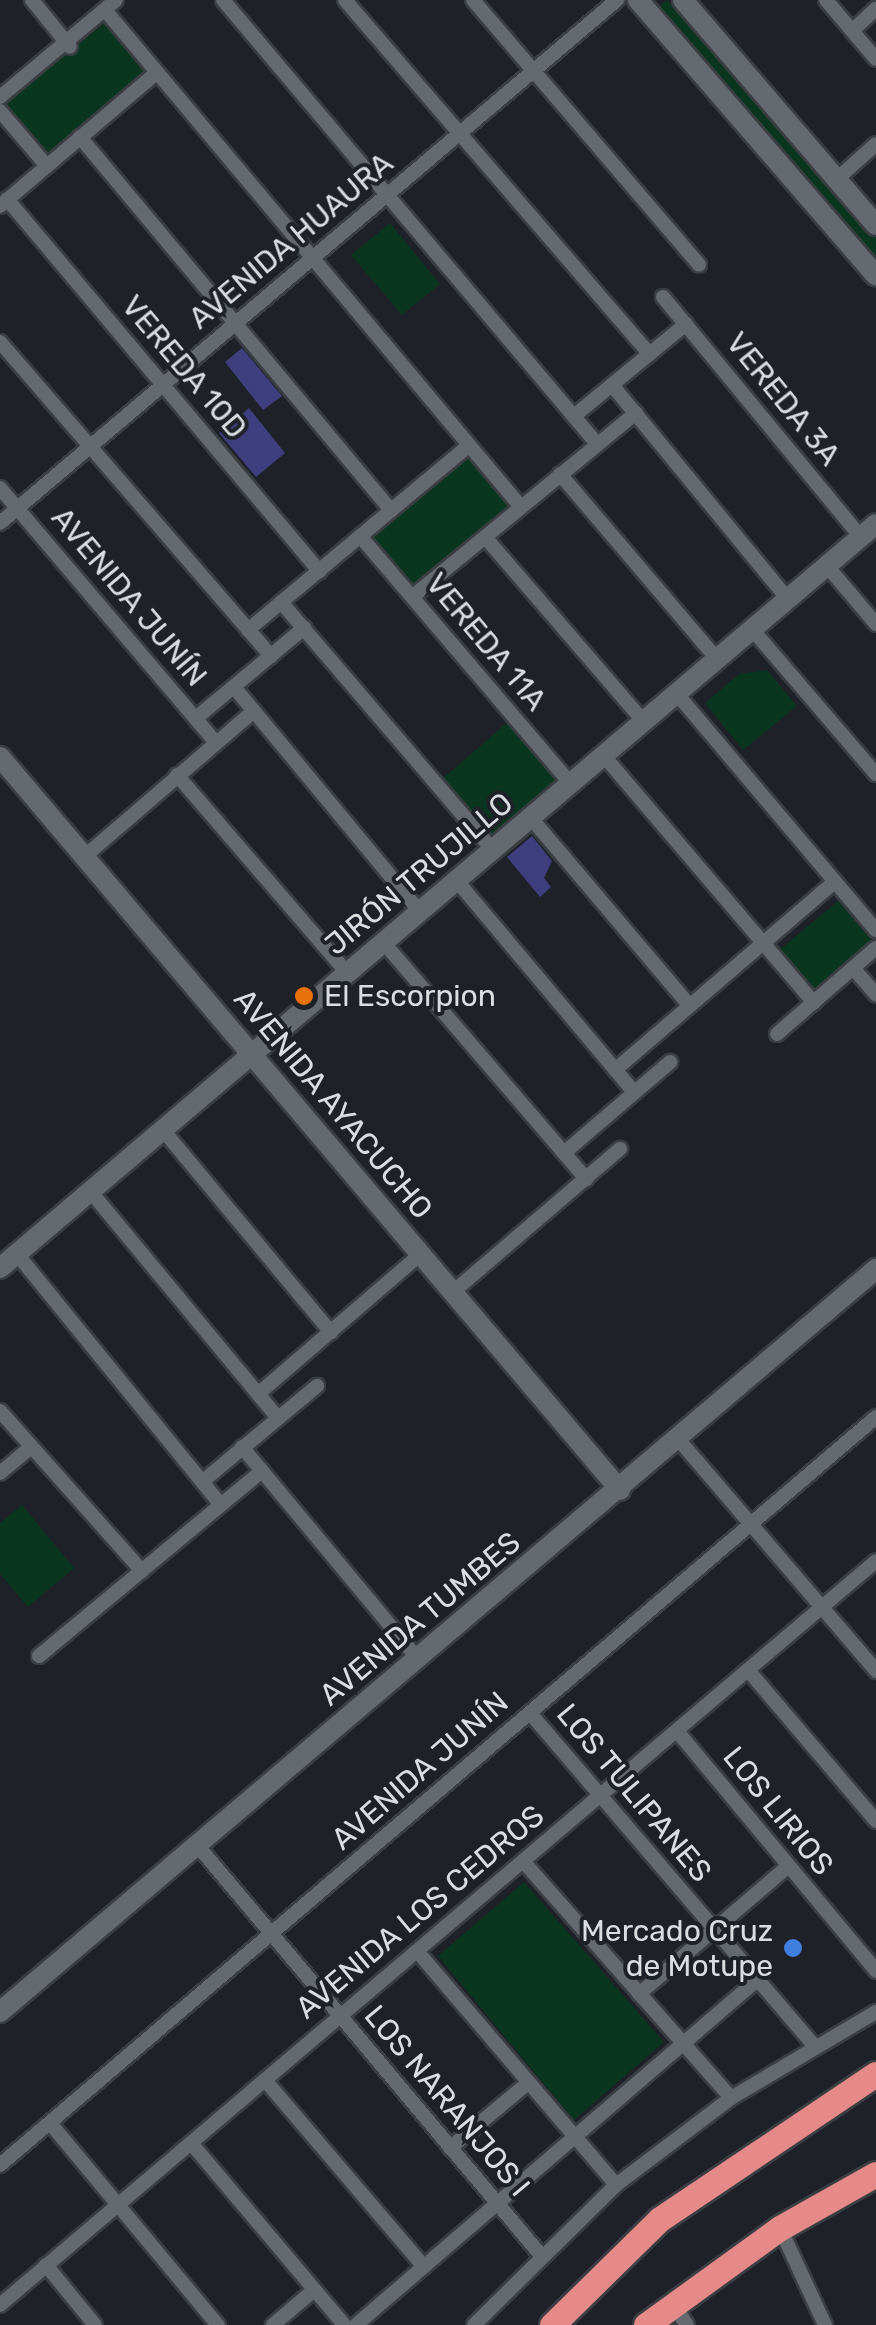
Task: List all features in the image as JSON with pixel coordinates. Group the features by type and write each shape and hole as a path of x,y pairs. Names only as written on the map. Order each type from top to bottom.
{"highway":[{"path":"552,2325 660,2218 876,2074"},
{"path":"646,2325 780,2228 876,2174"}],"street":[{"path":"32,0 70,46"},
{"path":"223,0 597,444"},
{"path":"345,0 650,354"},
{"path":"473,0 699,265"},
{"name":"AVENIDA HUAURA","path":"0,523 618,0"},
{"path":"638,0 876,276"},
{"path":"683,0 876,225"},
{"path":"826,0 876,59"},
{"path":"0,97 70,46 110,5 156,73 521,506"},
{"path":"852,32 876,10"},
{"path":"4,202 156,73"},
{"path":"0,111 46,165"},
{"path":"80,137 391,510"},
{"path":"837,179 876,144"},
{"name":"VEREDA 10D","path":"4,202 318,571"},
{"name":"VEREDA 3A","path":"663,297 868,531"},
{"path":"574,416 686,324"},
{"path":"0,342 270,656"},
{"path":"612,385 788,599"},
{"path":"412,597 636,413"},
{"path":"248,630 469,445"},
{"path":"560,474 717,660"},
{"name":"AVENIDA JUNÍN","path":"0,488 216,742"},
{"name":"JIRÓN TRUJILLO","path":"0,1268 868,531"},
{"name":"VEREDA 11A","path":"360,536 571,784"},
{"path":"486,537 644,722"},
{"path":"827,566 876,624"},
{"path":"282,602 493,850"},
{"path":"196,718 304,628"},
{"path":"752,630 876,774"},
{"path":"234,687 420,912"},
{"path":"677,694 876,930"},
{"path":"84,857 254,711"},
{"path":"604,756 814,1003"},
{"name":"AVENIDA AYACUCHO","path":"0,757 620,1490"},
{"path":"176,775 348,974"},
{"path":"531,818 689,1005"},
{"path":"458,881 634,1092"},
{"path":"615,1070 834,882"},
{"path":"384,943 586,1179"},
{"path":"777,1034 876,948"},
{"path":"853,968 876,994"},
{"path":"564,1153 670,1062"},
{"path":"163,1130 331,1332"},
{"path":"453,1292 620,1149"},
{"path":"91,1192 278,1418"},
{"path":"17,1254 221,1505"},
{"path":"258,1394 421,1254"},
{"name":"AVENIDA TUMBES","path":"0,2012 876,1270"},
{"path":"202,1482 317,1386"},
{"path":"0,1411 142,1571"},
{"name":"AVENIDA JUNÍN","path":"0,2165 876,1417"},
{"path":"679,1440 876,1671"},
{"path":"0,1473 31,1446"},
{"path":"242,1447 419,1660"},
{"path":"40,1656 262,1471"},
{"name":"AVENIDA LOS CEDROS","path":"0,2305 876,1561"},
{"path":"748,1670 876,1822"},
{"name":"LOS TULIPANES","path":"530,1713 814,2046"},
{"name":"LOS LIRIOS","path":"676,1731 876,1972"},
{"name":"LOS NARANJOS I","path":"198,1846 539,2253"},
{"path":"523,1862 731,2098"},
{"path":"639,1994 787,1866"},
{"path":"417,1951 616,2184"},
{"path":"356,2325 757,1980"},
{"path":"474,2325 539,2253 616,2184 731,2098 876,2012"},
{"path":"265,2080 424,2267"},
{"path":"450,2148 528,2083"},
{"path":"50,2123 218,2325"},
{"path":"191,2142 344,2325"},
{"path":"780,2228 825,2325"},
{"path":"46,2266 95,2325"},
{"path":"273,2325 314,2290"},
{"path":"673,2302 687,2325"}],"green space":[{"path":"667,0 876,237 876,264 657,8"},
{"path":"104,24 148,74 48,158 2,104"},
{"path":"390,223 440,284 402,315 351,255"},
{"path":"468,451 514,507 413,590 367,535"},
{"path":"767,670 797,706 743,750 705,703 739,674"},
{"path":"510,720 565,784 493,844 441,780"},
{"path":"838,901 874,943 812,995 777,952"},
{"path":"22,1505 74,1568 28,1607 0,1574 0,1523"},
{"path":"524,1882 664,2042 574,2120 438,1956"}],"building":[{"path":"242,348 282,396 263,410 225,362"},
{"path":"249,408 285,453 256,477 219,433"},
{"path":"532,836 552,861 544,878 551,887 540,897 507,857"}],"place":[{"name":"El Escorpion","path":"304,996"},
{"name":"Mercado Cruz de Motupe","path":"793,1948"}]}
